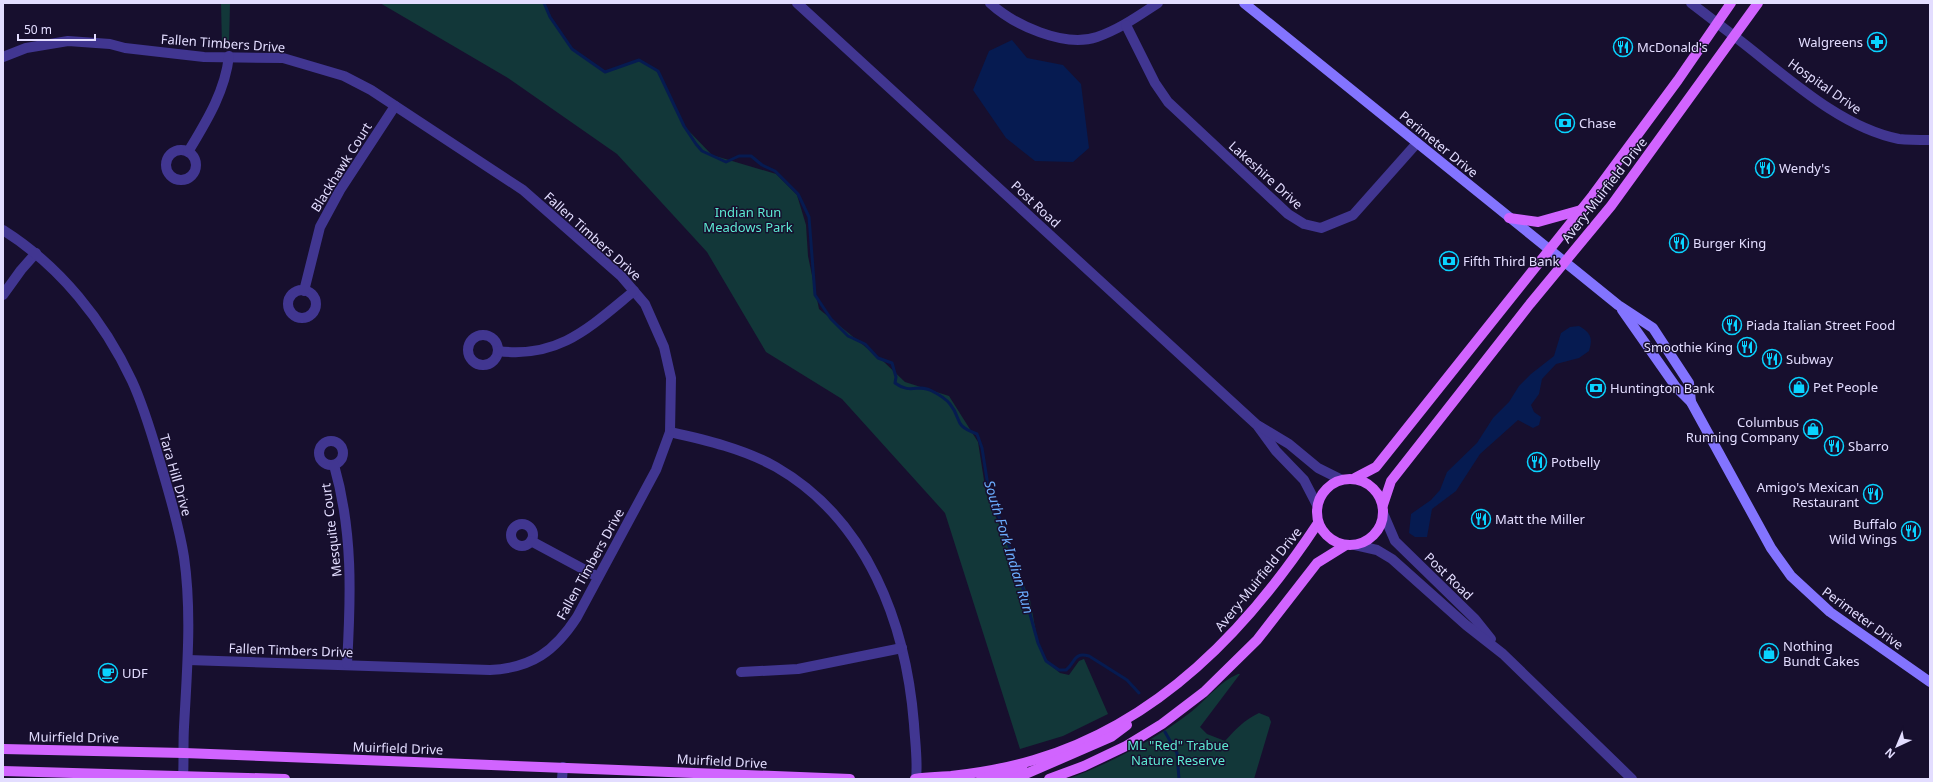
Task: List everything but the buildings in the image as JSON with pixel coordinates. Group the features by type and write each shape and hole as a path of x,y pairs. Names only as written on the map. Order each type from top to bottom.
{"main road":[{"name":"Perimeter Drive","path":"1244,3 1618,305 1652,328 1689,383 1691,402"},
{"name":"Avery-Muirfield Drive","path":"1355,478 1376,467 1550,250 1678,80 1731,3"},
{"name":"Avery-Muirfield Drive","path":"1383,509 1391,481 1611,206 1758,3"},
{"path":"1509,218 1538,222 1581,210"},
{"name":"Perimeter Drive","path":"1618,305 1639,337 1661,363 1676,387 1691,402 1771,548 1791,576 1830,612 1930,682"},
{"path":"1049,779 1084,766 1126,746 1162,724 1204,692 1257,640 1317,563 1351,545 1365,541 1374,535 1380,526 1383,509 1379,496 1373,488 1365,482 1355,478 1340,479 1325,489 1317,505 1318,523 1329,538 1351,545"},
{"name":"Avery-Muirfield Drive","path":"916,779 983,772 1034,760 1076,745 1138,713 1182,682 1234,632 1297,555 1318,523"},
{"path":"1014,779 1111,737 1138,713"},
{"name":"Muirfield Drive","path":"3,749 184,753 850,779"},
{"path":"982,779 1045,765"},
{"path":"3,770 184,777 285,779"}],"street":[{"name":"Post Road","path":"797,3 1257,425 1276,451 1304,480 1317,505"},
{"path":"990,3 1015,21 1040,33 1062,38 1095,38 1126,25 1158,3"},
{"name":"Hospital Drive","path":"1691,3 1814,98 1856,124 1900,139 1930,140"},
{"name":"Lakeshire Drive","path":"1126,25 1155,83 1168,102 1288,214 1304,224 1321,228 1353,215 1417,143"},
{"name":"Fallen Timbers Drive","path":"3,57 26,48 68,41 110,44 125,48 204,56 283,58 344,76 395,106 523,190 621,276 645,304 658,330 669,365 671,378 670,432 656,470 567,632 554,646 525,665 507,669 490,670 347,664 188,660"},
{"path":"188,152 215,106 228,69 229,56"},
{"name":"Blackhawk Court","path":"304,291 320,227 340,190 395,106"},
{"name":"Tara Hill Drive","path":"3,230 36,253 74,292 103,328 132,382 148,423 168,490 184,556 188,619 184,777"},
{"path":"3,295 21,270 36,253"},
{"path":"498,350 528,353 558,345 586,330 634,291"},
{"name":"Post Road","path":"1257,425 1281,438 1318,468 1340,479"},
{"path":"670,432 733,448 777,468 818,499 850,532 876,574 894,616 912,699 916,779"},
{"name":"Mesquite Court","path":"334,465 341,490 350,566 347,664"},
{"name":"Post Road","path":"1383,509 1395,541 1474,619 1503,654"},
{"path":"531,541 598,578"},
{"name":"Post Road","path":"1351,545 1376,550 1392,559 1466,625 1503,654 1632,779"},
{"path":"741,672 798,669 902,648"},
{"path":"562,779 563,767"}],"green space":[{"path":"221,3 230,3 229,45 222,46"},
{"name":"Indian Run Meadows Park","path":"380,3 544,3 550,17 572,49 605,72 639,60 658,71 684,126 712,155 776,174 797,195 806,225 808,256 819,309 884,362 905,382 949,396 978,442 986,493 1030,600 1038,643 1049,664 1060,673 1069,675 1079,661 1084,659 1108,714 1063,736 1020,749 945,513 842,399 766,352 707,252 617,154 508,78"},
{"name":"ML \"Red\" Trabue Nature Reserve","path":"1240,674 1200,727 1207,734 1225,741 1240,725 1259,713 1269,717 1271,722 1254,779 1068,779 1100,766 1132,750 1162,732 1191,712 1225,681"}],"water":[{"path":"1012,40 1027,58 1063,65 1081,84 1089,148 1073,162 1035,161 1006,138 973,90 989,51"},
{"path":"1579,326 1590,336 1591,343 1589,351 1579,358 1556,364 1542,379 1539,394 1531,405 1534,412 1541,417 1539,425 1533,428 1518,420 1480,454 1456,491 1432,509 1427,537 1415,537 1409,533 1411,514 1431,500 1440,490 1447,472 1477,443 1493,418 1509,402 1519,386 1531,374 1554,356 1561,333 1570,327"}],"waterway":[{"name":"South Fork Indian Run","path":"544,3 550,17 572,49 605,72 639,60 658,71 684,126 702,151 726,162 739,156 751,156 762,165 775,171 798,194 809,217 815,295 831,319 848,336 865,344 878,358 892,363 896,377 895,383 910,389 927,389 939,395 950,404 961,425 969,431 977,434 982,448 988,486 1019,574 1038,643 1046,661 1059,670 1066,670 1075,658 1080,655 1089,656 1127,680 1139,693"},
{"name":"South Fork Indian Run","path":"1165,732 1177,753 1179,779"}],"place":[{"name":"Walgreens","path":"1877,42"},
{"name":"McDonald's","path":"1623,47"},
{"name":"Chase","path":"1565,123"},
{"name":"Wendy's","path":"1765,168"},
{"name":"Burger King","path":"1679,243"},
{"name":"Fifth Third Bank","path":"1449,261"},
{"name":"Piada Italian Street Food","path":"1732,325"},
{"name":"Smoothie King","path":"1747,347"},
{"name":"Subway","path":"1772,359"},
{"name":"Pet People","path":"1799,387"},
{"name":"Huntington Bank","path":"1596,388"},
{"name":"Columbus Running Company","path":"1813,429"},
{"name":"Sbarro","path":"1834,446"},
{"name":"Potbelly","path":"1537,462"},
{"name":"Amigo's Mexican Restaurant","path":"1873,494"},
{"name":"Matt the Miller","path":"1481,519"},
{"name":"Buffalo Wild Wings","path":"1911,531"},
{"name":"Nothing Bundt Cakes","path":"1769,653"},
{"name":"UDF","path":"108,673"}]}
